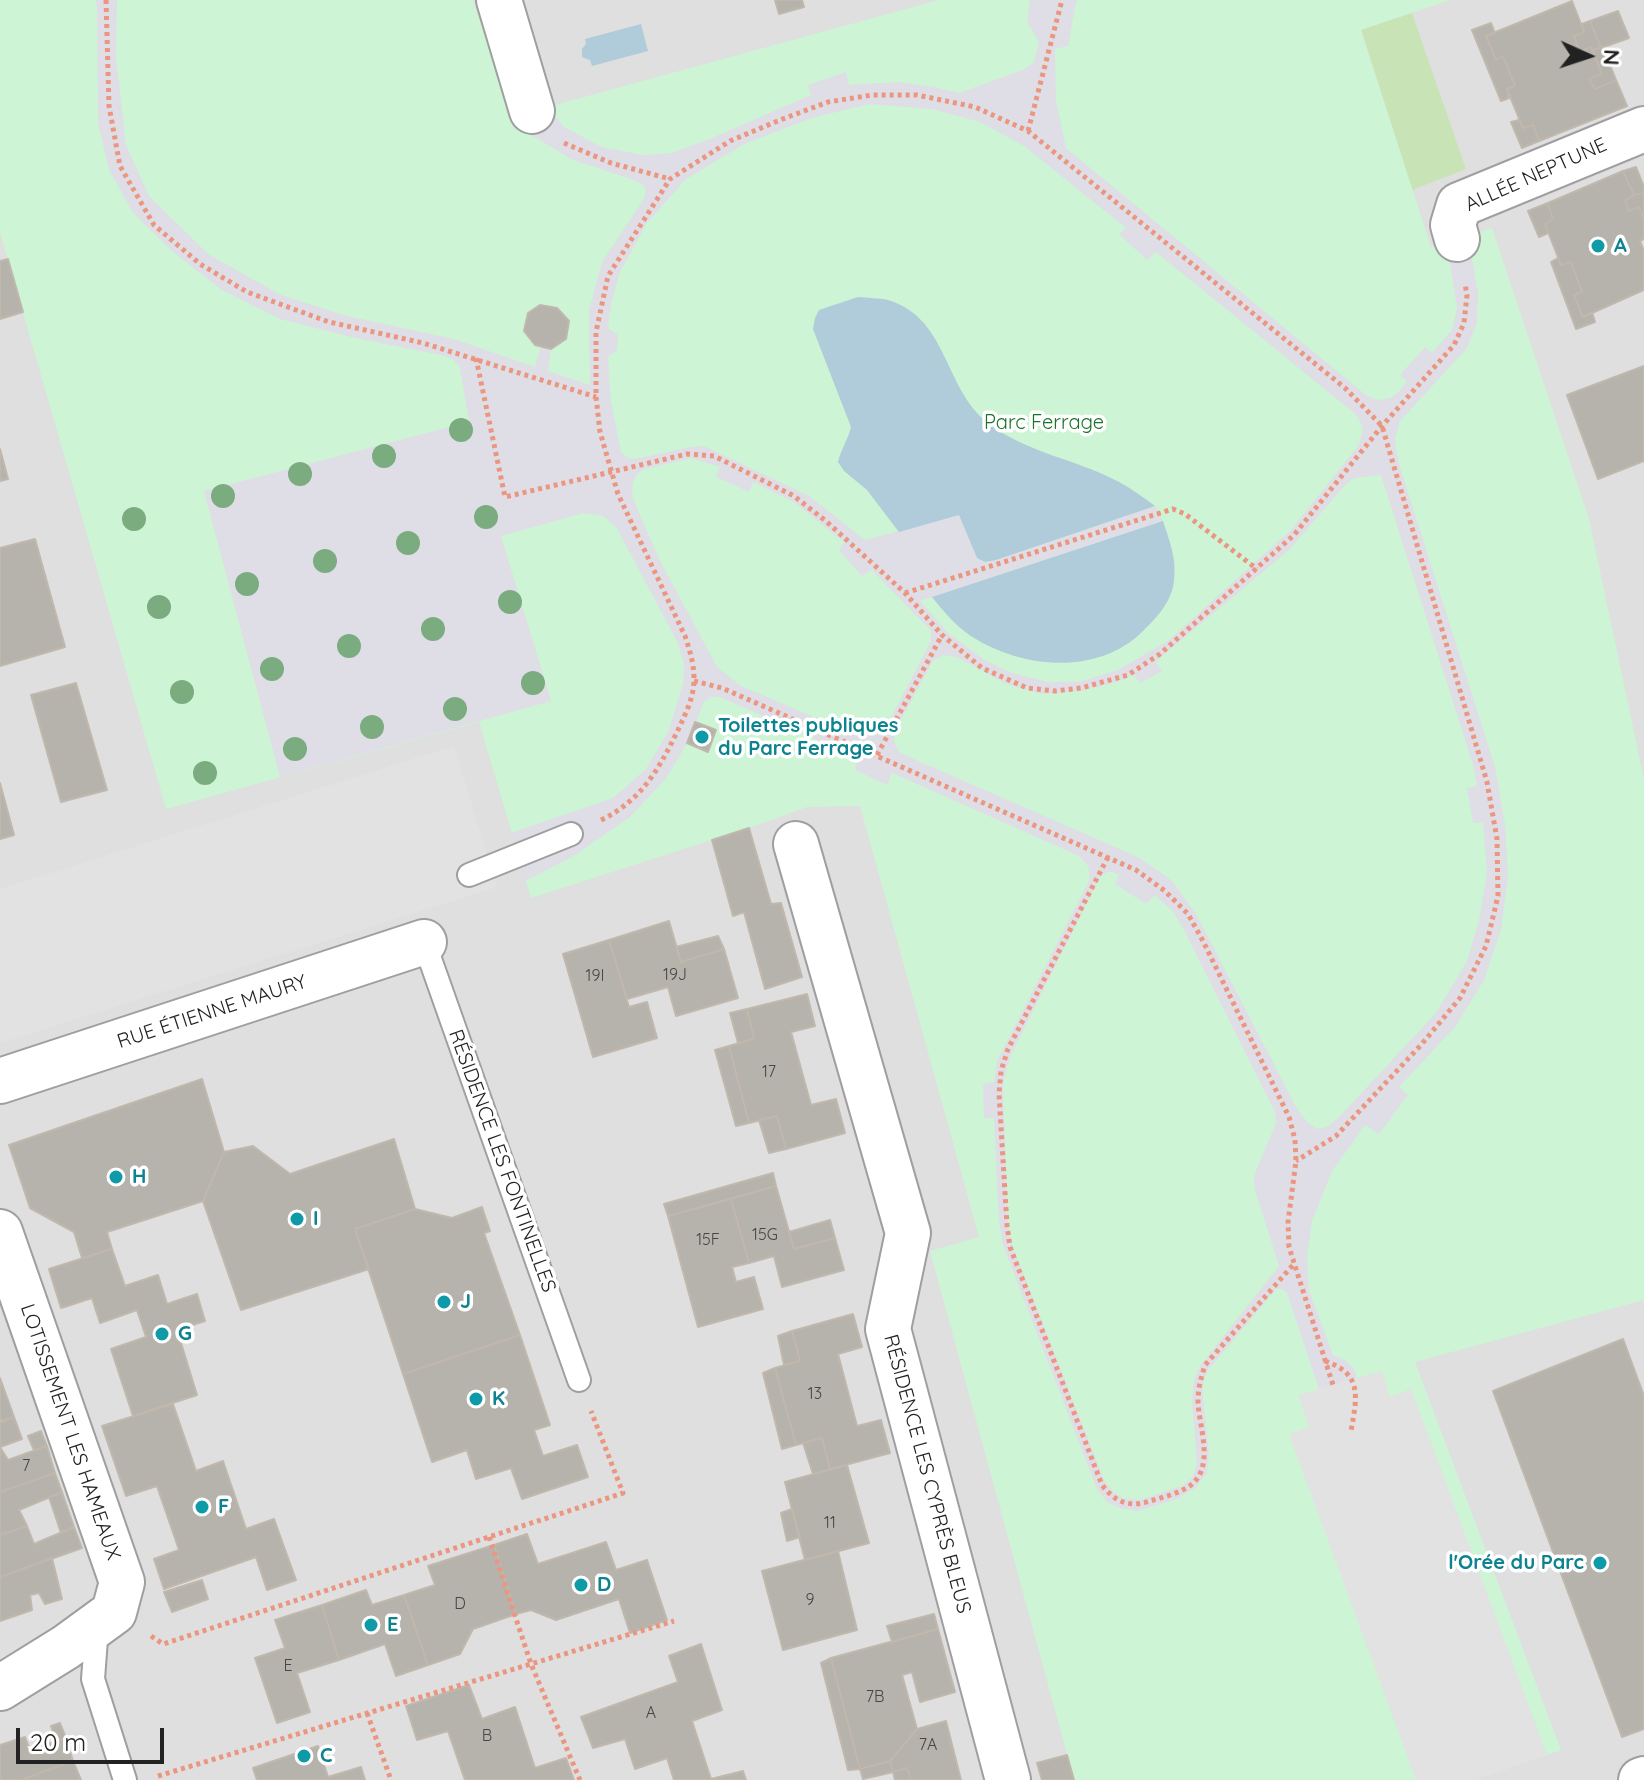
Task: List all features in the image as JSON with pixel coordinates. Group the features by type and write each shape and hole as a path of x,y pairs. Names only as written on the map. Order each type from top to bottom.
{"street":[{"path":"499,0 536,121"},
{"name":"ALLÉE NEPTUNE","path":"1457,239 1453,225 1459,205 1644,129"},
{"name":"RÉSIDENCE LES CYPRÈS BLEUS","path":"796,844 908,1233 888,1329 1008,1780"},
{"name":"RUE ÉTIENNE MAURY","path":"0,1081 424,942"},
{"name":"LOTISSEMENT LES HAMEAUX","path":"0,1232 122,1582 106,1618"},
{"path":"0,1688 106,1618"}],"lane":[{"path":"469,875 571,834"},
{"name":"RÉSIDENCE LES FONTINELLES","path":"424,942 579,1380"},
{"name":"LOTISSEMENT LES HAMEAUX","path":"106,1618 93,1679 125,1780"}],"path":[{"path":"106,0 109,106 120,166 154,225 200,264 247,292 329,322 423,343 596,397"},
{"path":"1028,131 1062,0"},
{"path":"571,834 612,815 638,794 659,768 689,709 694,681 692,657 685,636 618,494 600,432 596,397 596,332 608,276 670,179 730,141 828,102 872,95 917,95 975,107 1028,131 1345,388 1382,426 1487,782 1497,839 1498,896 1486,946 1460,998 1421,1045 1336,1136 1296,1161"},
{"path":"536,121 575,149 611,163 670,179"},
{"path":"476,358 505,497 687,454 714,456 794,496 827,522 905,593 942,635 982,668 1027,688 1055,691 1081,688 1128,675 1160,654 1294,535 1382,426 1454,345 1464,323 1467,295 1457,239"},
{"path":"905,593 1173,509 1185,514 1257,569"},
{"path":"877,755 942,635"},
{"path":"694,681 722,688 1136,870 1165,891 1188,914 1289,1117 1296,1161 1288,1222 1289,1247 1333,1385"},
{"path":"1108,857 1008,1049 1001,1071 999,1094 1010,1247 1102,1485 1112,1498 1125,1503 1145,1503 1181,1491 1193,1483 1202,1471 1204,1456 1198,1385 1205,1365 1293,1265"},
{"path":"1325,1361 1339,1366 1352,1380 1355,1406 1351,1431"},
{"path":"106,1618 163,1644 623,1493 579,1380"},
{"path":"489,1537 531,1664 580,1780"},
{"path":"146,1780 674,1621"},
{"path":"367,1713 391,1780"}],"shaded area":[{"path":"0,0 1644,0 1644,1780 0,1780"},
{"path":"96,0 117,0 116,55 126,145 149,196 208,254 281,295 347,316 454,339 535,367 541,346 551,349 548,371 590,385 589,310 602,262 644,199 646,190 642,184 631,179 573,160 519,128 511,117 548,107 564,127 602,147 643,155 672,153 712,138 811,95 808,85 846,72 849,85 899,82 959,93 1023,70 1034,62 1039,42 1027,22 1030,0 1079,0 1076,2 1068,46 1055,49 1056,101 1066,148 1367,396 1378,400 1391,398 1399,392 1407,381 1400,375 1425,347 1432,353 1452,330 1457,308 1447,243 1468,236 1478,293 1477,323 1467,348 1400,421 1395,441 1399,464 1495,767 1505,825 1508,876 1501,930 1484,980 1455,1027 1399,1087 1408,1095 1379,1134 1365,1125 1332,1171 1312,1221 1307,1257 1309,1290 1333,1355 1346,1361 1357,1378 1319,1389 1287,1293 1276,1289 1208,1370 1203,1381 1209,1455 1207,1473 1195,1488 1177,1499 1137,1511 1107,1502 1097,1489 1003,1245 994,1118 984,1118 983,1084 994,1082 997,1061 1090,879 1088,866 1079,856 892,773 887,785 855,770 858,758 720,697 711,697 704,702 687,743 667,777 630,817 572,857 525,881 511,833 613,798 646,769 669,730 683,683 684,664 677,641 616,527 603,516 584,513 501,536 551,701 280,777 204,491 469,422 460,368 454,360 445,356 280,319 222,290 173,252 133,213 109,170 98,123","holes":["869,104 932,109 980,122 1024,146 1126,228 1119,234 1147,260 1156,252 1353,412 1363,428 1359,445 1291,530 1168,641 1118,670 1079,682 1047,682 1009,672 983,659 948,633 920,601 1163,521 1155,506 985,562 977,558 959,515 865,540 809,496 704,446 628,458 621,452 611,402 608,357 617,350 618,335 608,328 620,272 647,223 685,180 744,144 812,118","691,458 720,467 716,477 749,492 753,482 794,502 844,542 839,550 862,576 872,570 931,631 931,641 892,716 882,727 861,737 741,686 717,667 659,559 632,496 633,482 638,473","1381,475 1473,765 1477,786 1467,788 1473,823 1483,823 1487,871 1479,920 1467,961 1436,1013 1341,1115 1327,1127 1317,1129 1307,1122 1296,1107 1195,912 1171,880 1138,857 900,753 895,745 894,732 933,661 943,655 957,657 1004,683 1041,694 1081,691 1133,675 1141,683 1162,671 1155,662 1290,549 1345,485 1355,478","1113,872 1119,875 1115,884 1146,904 1155,895 1173,912 1275,1112 1276,1123 1254,1176 1255,1190 1279,1266 1200,1366 1194,1380 1192,1401 1197,1464 1192,1478 1182,1486 1140,1500 1123,1498 1114,1493 1104,1480 1013,1247 1008,1225 1003,1084 1010,1057 1100,877"]},
{"path":"454,746 497,887 0,1043 0,889"},
{"path":"1382,1371 1390,1397 1411,1389 1547,1755 1474,1780 1416,1780 1289,1434 1309,1427 1298,1395"}],"green space":[{"name":"Parc Ferrage","path":"0,0 473,0 511,117 939,0 1450,0 1361,30 1431,247 1492,228 1589,519 1644,779 1644,1300 1415,1362 1561,1750 1474,1780 1074,1780 930,1251 979,1237 860,806 807,807 531,898 479,722 166,809 0,233"},
{"path":"1412,13 1466,169 1412,190 1361,29"}],"water":[{"path":"641,24 648,51 592,66 590,60 582,57 585,39"},
{"path":"858,297 888,300 907,308 921,320 933,335 969,402 996,429 1030,447 1119,482 1155,506 985,562 977,558 959,515 899,532 867,490 838,462 851,427 813,329 819,310"},
{"path":"1163,521 1174,565 1174,580 1167,602 1143,631 1125,645 1104,655 1059,663 1013,655 971,636 932,597"}],"building":[{"path":"775,0 802,0 804,7 779,14"},
{"path":"1572,1 1584,32 1574,36 1579,52 1591,47 1602,74 1589,79 1595,89 1616,80 1627,106 1539,141 1533,125 1523,128 1507,89 1515,86 1503,56 1496,60 1486,36"},
{"path":"1618,11 1629,38 1601,48 1590,21"},
{"path":"1590,21 1601,48 1593,50 1591,47 1579,52 1574,36 1584,32 1582,24"},
{"path":"1491,23 1495,33 1486,36 1496,60 1503,56 1515,86 1507,89 1509,98 1501,101 1472,30"},
{"path":"1603,47 1616,80 1595,89 1589,79 1602,74 1593,50"},
{"path":"1519,120 1523,128 1533,125 1539,141 1522,148 1511,122"},
{"path":"1636,167 1644,193 1634,195 1623,171"},
{"name":"A","path":"1623,171 1634,195 1625,201 1629,211 1639,207 1644,220 1644,239 1640,241 1644,251 1644,290 1583,317 1574,295 1582,292 1571,262 1561,265 1545,224 1553,219 1548,203"},
{"path":"1644,193 1644,220 1639,207 1629,211 1625,201"},
{"path":"1548,203 1553,219 1545,224 1548,233 1539,237 1528,211"},
{"path":"1558,258 1561,265 1571,262 1582,292 1574,295 1583,317 1592,312 1595,322 1576,329 1551,262"},
{"path":"8,259 23,312 0,319 0,261"},
{"path":"540,305 557,308 569,321 566,339 551,349 535,345 524,331 528,313"},
{"path":"1644,366 1644,461 1598,479 1567,395"},
{"path":"0,449 8,479 0,481"},
{"path":"35,539 65,647 0,666 0,548"},
{"path":"76,683 107,790 61,802 31,695"},
{"name":"Toilettes publiques du Parc Ferrage","path":"695,722 716,730 708,752 687,743"},
{"path":"0,783 14,835 0,839"},
{"path":"749,828 771,904 781,903 802,977 765,989 744,912 733,916 712,840"},
{"path":"669,921 681,962 724,949 738,998 676,1016 668,987 627,999 609,940"},
{"path":"718,936 724,949 681,962 676,947"},
{"path":"609,940 629,1007 647,1002 657,1038 593,1057 563,954"},
{"path":"807,994 815,1026 791,1032 811,1105 836,1099 845,1133 786,1149 777,1116 749,1123 729,1046 754,1039 747,1009"},
{"path":"747,1009 754,1039 738,1043 730,1013"},
{"path":"729,1046 749,1123 736,1126 715,1050"},
{"name":"H","path":"202,1079 224,1152 203,1201 107,1232 112,1249 82,1258 74,1232 30,1208 9,1145"},
{"path":"777,1116 786,1149 769,1153 759,1120"},
{"name":"I","path":"394,1139 415,1209 355,1229 369,1269 241,1310 203,1201 224,1152 253,1146 290,1174"},
{"path":"773,1173 776,1186 668,1216 664,1204"},
{"path":"776,1186 794,1249 835,1238 844,1270 782,1287 774,1256 749,1263 731,1199"},
{"path":"731,1199 749,1263 732,1267 736,1282 754,1277 763,1309 698,1327 668,1216"},
{"name":"J","path":"482,1207 490,1231 484,1233 520,1335 403,1374 355,1229 415,1209 452,1218"},
{"path":"830,1220 835,1238 794,1249 789,1232"},
{"name":"G","path":"112,1249 125,1286 158,1275 167,1304 197,1294 205,1321 177,1330 197,1395 133,1416 111,1349 146,1337 137,1310 100,1323 92,1298 61,1308 49,1269"},
{"path":"853,1314 862,1347 838,1354 857,1426 881,1420 890,1453 830,1469 822,1438 796,1445 775,1368 800,1361 792,1331"},
{"path":"792,1331 800,1361 784,1365 778,1336"},
{"name":"K","path":"520,1335 550,1425 534,1430 543,1456 577,1445 588,1477 522,1499 511,1468 476,1479 467,1450 432,1462 403,1374"},
{"name":"l'Orée du Parc","path":"1623,1339 1644,1396 1644,1729 1622,1737 1493,1391"},
{"path":"775,1368 796,1445 782,1449 763,1373"},
{"path":"0,1378 14,1417 2,1422 0,1417"},
{"name":"F","path":"173,1404 196,1471 223,1461 246,1529 274,1519 296,1580 267,1590 256,1557 164,1589 154,1559 179,1550 157,1486 126,1496 102,1426"},
{"path":"14,1417 22,1439 0,1447 0,1422"},
{"path":"41,1431 47,1446 34,1450 28,1436"},
{"path":"822,1438 830,1469 813,1474 803,1443"},
{"path":"47,1446 55,1473 0,1492 0,1447 8,1460"},
{"path":"847,1465 869,1543 805,1560 785,1482"},
{"path":"55,1473 62,1492 19,1510 27,1526 0,1535 0,1492"},
{"path":"62,1492 74,1527 61,1533 49,1497"},
{"path":"792,1509 800,1537 787,1541 781,1513"},
{"path":"27,1526 34,1544 74,1527 82,1548 0,1577 0,1535"},
{"name":"D","path":"527,1534 538,1564 606,1542 616,1570 647,1560 667,1620 630,1633 619,1599 556,1620 531,1610 516,1614 494,1545"},
{"name":"D","path":"494,1545 516,1614 473,1629 460,1654 428,1665 404,1595 435,1585 428,1566"},
{"path":"838,1551 857,1630 783,1650 762,1571"},
{"path":"52,1558 62,1599 45,1604 39,1593 30,1595 32,1610 0,1621 0,1577"},
{"path":"202,1580 208,1599 172,1612 164,1592"},
{"name":"E","path":"366,1590 372,1605 404,1595 428,1665 396,1676 385,1644 339,1660 322,1605"},
{"name":"E","path":"322,1605 339,1660 297,1673 310,1712 277,1723 255,1658 285,1648 275,1620"},
{"path":"934,1614 938,1629 892,1642 887,1626"},
{"path":"938,1629 955,1692 920,1702 912,1672 902,1675 917,1729 890,1761 860,1769 831,1658"},
{"name":"A","path":"701,1644 722,1710 692,1721 711,1779 743,1771 746,1780 674,1780 667,1758 635,1769 625,1739 593,1748 581,1717 678,1682 669,1656"},
{"path":"831,1658 860,1769 848,1770 821,1663"},
{"name":"B","path":"469,1685 482,1719 515,1707 535,1768 566,1758 574,1780 465,1780 448,1731 417,1740 406,1706"},
{"path":"946,1721 961,1780 911,1780 907,1768 893,1772 890,1761 917,1729"},
{"path":"60,1723 66,1738 56,1740 51,1726"},
{"path":"25,1737 30,1750 66,1738 73,1761 21,1780 0,1780 0,1745"},
{"name":"C","path":"318,1746 328,1777 361,1767 365,1780 257,1780 253,1768"},
{"path":"1067,1755 1074,1780 1042,1780 1037,1763"},
{"path":"73,1761 81,1780 21,1780"},
{"path":"890,1761 893,1772 863,1779 860,1769"},
{"path":"907,1768 911,1780 895,1780 893,1772"}],"place":[{"name":"A","path":"1598,246"},
{"name":"Toilettes publiques du Parc Ferrage","path":"702,737"},
{"name":"H","path":"116,1177"},
{"name":"I","path":"297,1219"},
{"name":"J","path":"444,1302"},
{"name":"G","path":"162,1334"},
{"name":"K","path":"476,1399"},
{"name":"F","path":"202,1507"},
{"name":"l'Orée du Parc","path":"1600,1563"},
{"name":"D","path":"581,1585"},
{"name":"E","path":"371,1625"},
{"name":"C","path":"304,1756"}]}
